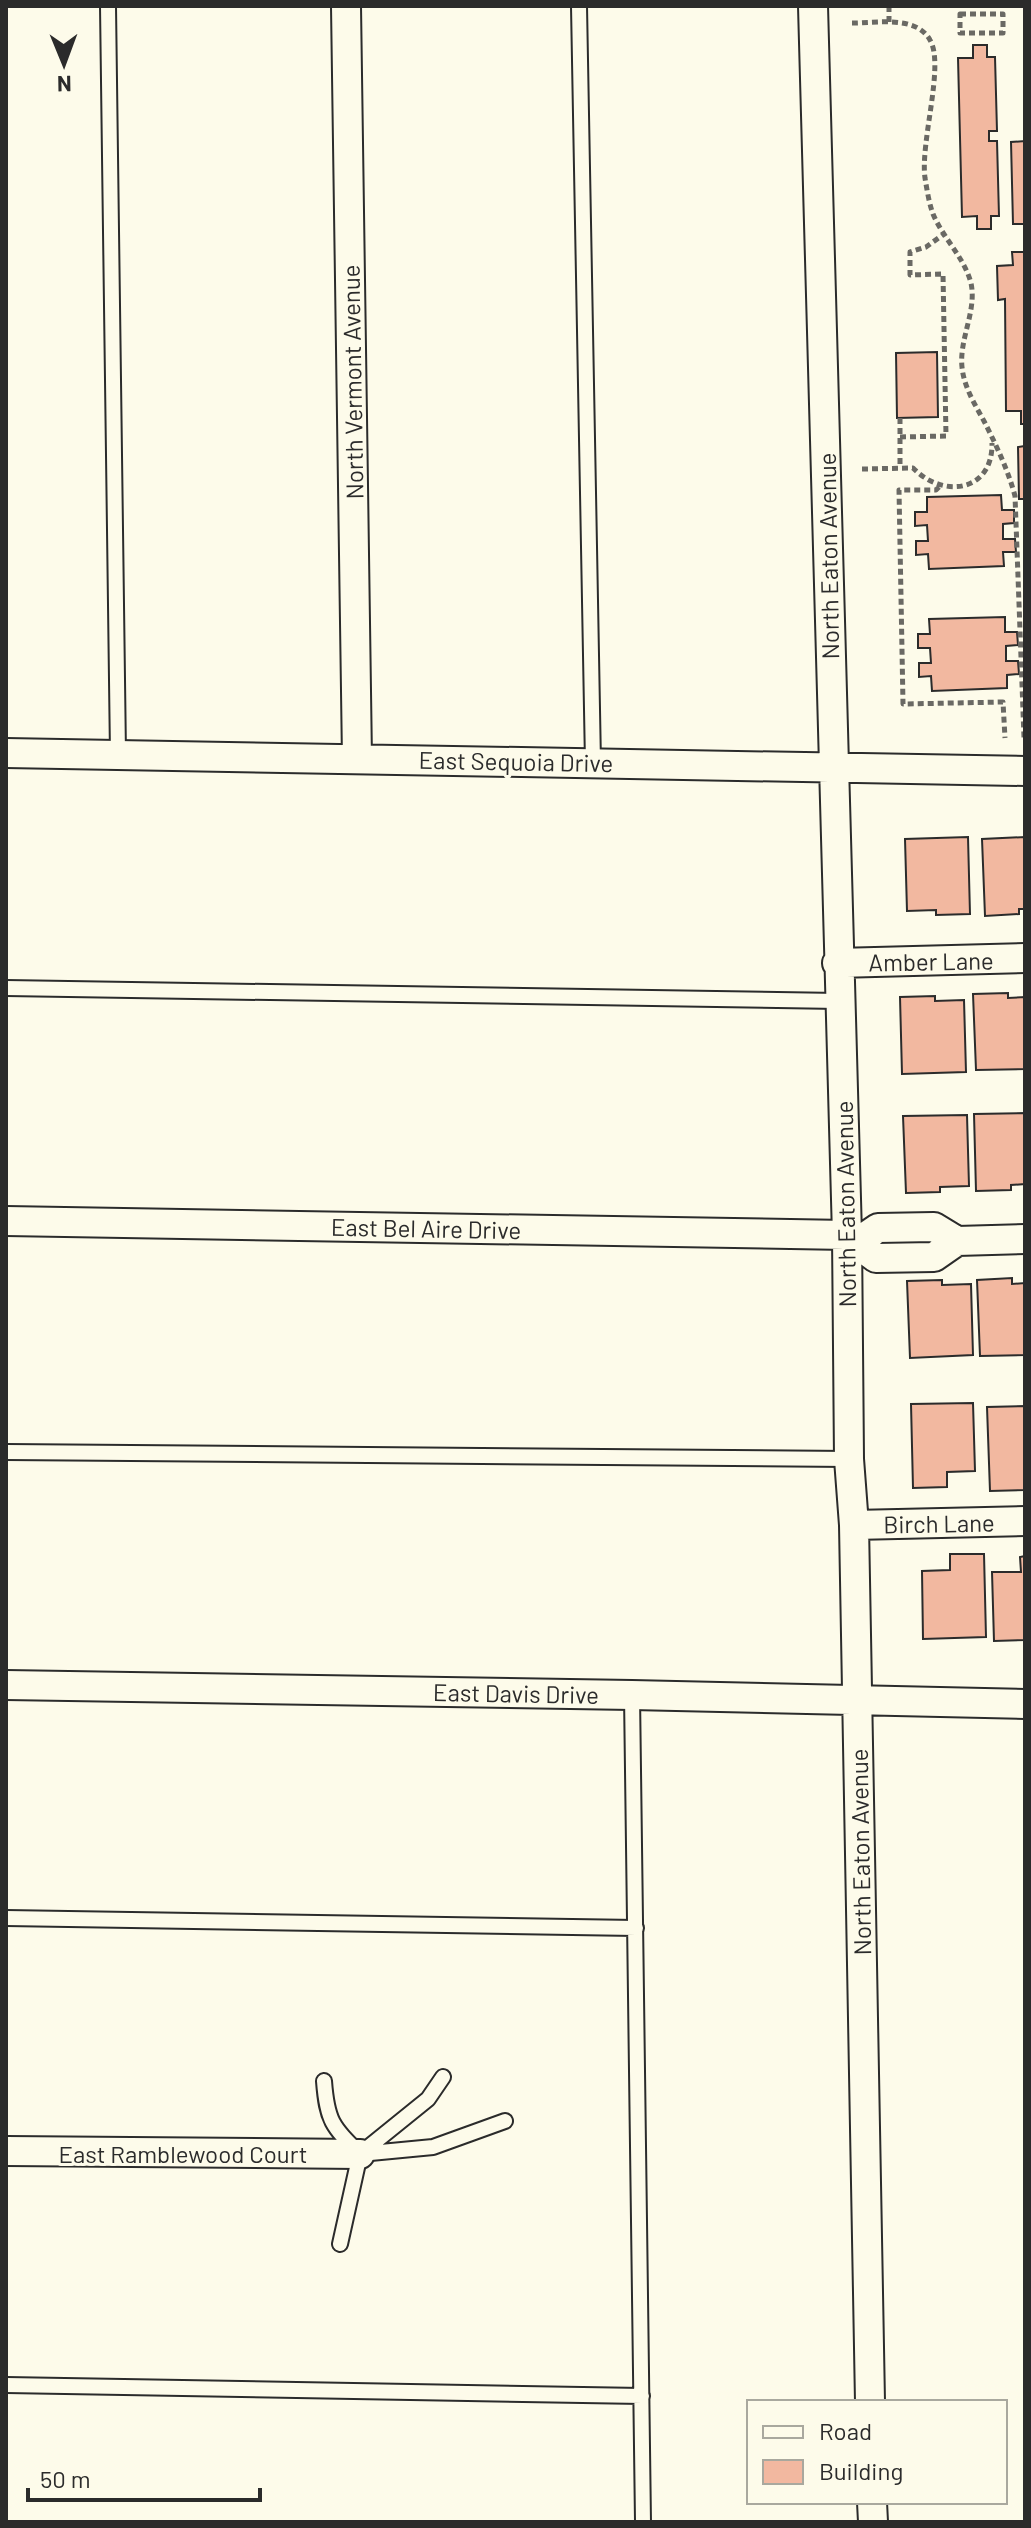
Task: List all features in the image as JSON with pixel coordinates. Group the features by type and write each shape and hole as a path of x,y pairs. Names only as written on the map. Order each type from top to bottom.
{"street":[{"name":"North Vermont Avenue","path":"346,6 357,759"},
{"name":"North Eaton Avenue","path":"813,6 837,963 850,1240 849,1459 854,1525 870,2400"},
{"name":"East Sequoia Drive","path":"6,753 1025,771"},
{"name":"Amber Lane","path":"837,963 1025,958"},
{"name":"East Bel Aire Drive","path":"6,1221 850,1240"},
{"path":"850,1240 878,1228 934,1227 957,1241 1025,1239"},
{"name":"Birch Lane","path":"854,1525 1025,1521"},
{"name":"East Davis Drive","path":"6,1685 1025,1704"},
{"name":"East Ramblewood Court","path":"6,2151 360,2154"}],"lane":[{"path":"108,6 118,754"},
{"path":"579,6 593,763"},
{"path":"6,988 839,1001"},
{"path":"6,1452 849,1459"},
{"path":"632,1695 643,2522"},
{"path":"6,1918 636,1928"},
{"path":"340,2244 360,2154 428,2099 443,2077"},
{"path":"324,2081 326,2112 360,2154"},
{"path":"360,2154 433,2147 505,2121"},
{"path":"6,2385 642,2396"}],"path":[{"path":"889,6 889,23"},
{"path":"1003,6 1003,14 1003,33 960,33 960,14 1003,14"},
{"path":"852,23 902,22 923,31 930,39 935,55 925,137 925,176 933,215 962,264 971,286 962,368 969,393 1004,462 1015,496 1024,738"},
{"path":"900,437 946,436 943,274 910,275 910,252 926,247 944,234"},
{"path":"900,418 900,468"},
{"path":"862,469 913,468 939,487 960,487 979,478 989,462 992,438"},
{"path":"939,487 936,490 899,490 903,704 1003,702 1005,738"}],"building":[{"path":"973,45 987,45 987,57 995,57 997,131 989,131 989,141 997,141 999,216 991,216 991,229 977,229 977,216 962,217 958,58 973,58"},
{"path":"1025,141 1025,224 1013,224 1011,142"},
{"path":"1012,252 1025,252 1025,424 1021,424 1021,411 1006,411 1005,299 998,300 997,266 1013,265"},
{"path":"937,352 938,417 897,418 896,353"},
{"path":"1025,446 1025,499 1019,499 1018,447"},
{"path":"1001,495 1002,510 1014,510 1014,523 1003,524 1003,539 1015,539 1016,552 1003,552 1004,566 929,569 928,554 916,555 916,541 928,541 927,525 915,526 915,512 927,512 927,497"},
{"path":"1005,617 1005,632 1017,632 1018,645 1006,646 1006,661 1018,661 1019,674 1007,675 1007,688 932,691 931,676 919,677 919,663 931,663 930,648 918,648 918,634 930,634 929,619"},
{"path":"968,837 970,914 936,915 936,910 907,911 905,839"},
{"path":"1025,837 1025,909 1019,909 1019,914 985,916 982,839"},
{"path":"1008,993 1008,998 1025,997 1025,1069 976,1070 973,994"},
{"path":"935,996 935,1001 964,1000 966,1072 902,1074 900,997"},
{"path":"1025,1113 1025,1184 1011,1185 1011,1190 976,1191 974,1114"},
{"path":"967,1115 969,1186 940,1187 940,1192 906,1193 903,1116"},
{"path":"1012,1278 1012,1284 1025,1283 1025,1355 980,1356 977,1280"},
{"path":"942,1280 942,1285 971,1284 973,1355 910,1358 907,1281"},
{"path":"973,1403 975,1471 947,1472 947,1487 913,1488 911,1404"},
{"path":"1025,1406 1024,1490 990,1491 987,1407"},
{"path":"950,1554 984,1554 986,1637 923,1639 922,1571 950,1570"},
{"path":"1025,1556 1025,1640 994,1641 992,1572 1021,1572 1020,1557"}]}
